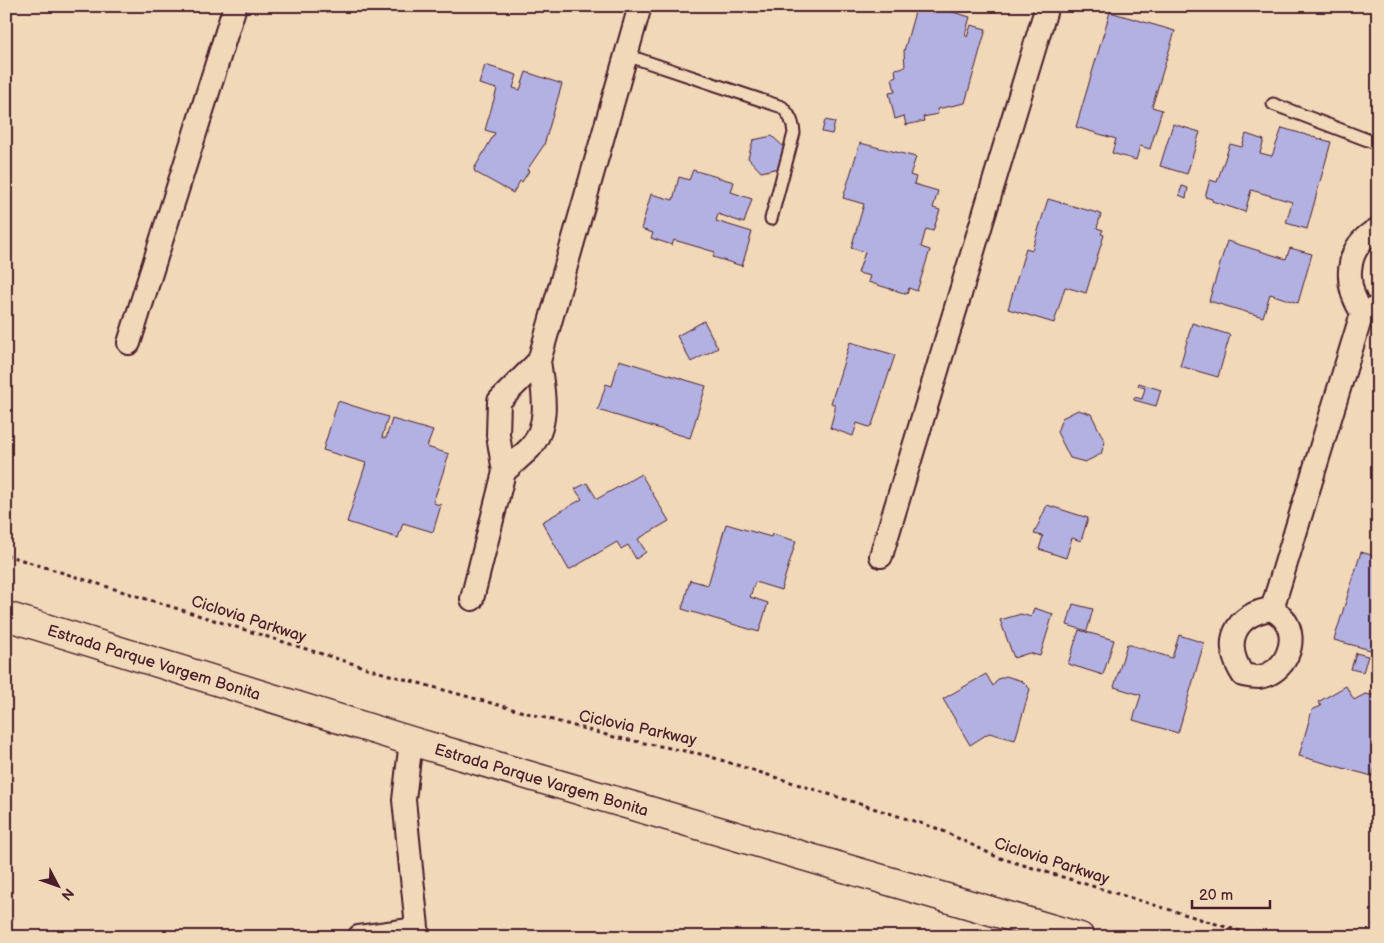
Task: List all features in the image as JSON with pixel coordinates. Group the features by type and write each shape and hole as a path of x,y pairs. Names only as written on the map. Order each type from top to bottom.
{"main road":[{"name":"Estrada Parque Vargem Bonita","path":"6,616 411,741 1080,937"}],"street":[{"path":"129,343 235,6"},
{"path":"504,472 531,446 540,429 545,401 539,361 640,6"},
{"path":"881,556 1047,6"},
{"path":"1272,609 1354,336 1371,311 1353,300 1349,282 1351,263 1358,246 1378,229"},
{"path":"472,598 504,472 498,435 499,401 539,361"},
{"path":"359,937 417,933 404,800 411,741"}],"lane":[{"path":"626,56 782,107 787,112 793,122 794,133 771,219"},
{"path":"1273,104 1378,144"}],"path":[{"name":"Ciclovia Parkway","path":"6,555 386,674 614,737 705,755 939,829 997,857 1259,937"}],"building":[{"path":"920,6 939,8 970,17 965,35 967,37 971,25 986,29 965,103 937,109 938,114 923,117 924,121 906,125 904,116 895,119 889,93 895,92 892,78 896,76 895,69 905,67 904,51 915,12"},
{"path":"1110,12 1175,31 1152,107 1162,110 1150,149 1140,146 1136,160 1112,153 1116,139 1076,127"},
{"path":"485,65 517,75 513,88 520,90 526,72 562,84 544,145 527,170 529,171 522,182 520,181 513,193 475,172 474,169 495,133 485,130 497,89 479,84"},
{"path":"825,120 835,122 832,134 822,132"},
{"path":"1173,124 1200,132 1187,174 1160,166"},
{"path":"1282,128 1331,142 1307,229 1286,223 1292,202 1251,190 1245,212 1205,197 1210,180 1217,182 1230,144 1242,147 1246,134 1264,140 1260,153 1272,156"},
{"path":"772,136 785,148 779,168 761,172 748,158 753,140"},
{"path":"860,143 916,157 910,175 916,177 914,184 938,191 933,208 940,210 933,231 926,229 921,247 930,250 917,291 909,288 907,294 868,282 870,276 858,273 865,252 851,248 864,204 843,198"},
{"path":"693,170 734,182 731,192 752,199 744,223 718,214 716,221 752,232 742,266 713,257 715,252 674,240 672,245 651,238 653,233 641,229 651,194 673,200 679,177 689,180"},
{"path":"1182,186 1188,188 1186,198 1179,195"},
{"path":"1048,199 1101,214 1097,228 1103,230 1101,234 1104,235 1086,293 1065,287 1054,323 1008,309 1026,248 1032,250"},
{"path":"1227,241 1286,259 1290,248 1312,254 1298,303 1270,294 1263,317 1209,301"},
{"path":"704,321 718,348 691,362 677,336"},
{"path":"1192,323 1230,335 1218,377 1180,366"},
{"path":"850,342 895,355 872,425 869,427 857,423 853,436 830,428 835,410 835,405 831,403"},
{"path":"619,360 706,386 690,438 598,410 606,384 612,386"},
{"path":"1139,383 1161,390 1156,406 1134,400 1134,397 1142,399 1145,388 1138,386"},
{"path":"338,401 388,417 382,437 386,438 392,419 433,431 427,447 449,454 433,503 441,505 433,532 403,523 398,538 347,522 366,463 323,450"},
{"path":"1078,410 1091,414 1105,442 1101,454 1085,462 1070,458 1057,432 1062,418"},
{"path":"641,474 669,521 638,539 646,552 636,559 628,545 621,549 617,542 569,570 542,522 582,499 575,489 587,483 597,499"},
{"path":"1047,505 1088,518 1081,541 1072,538 1066,558 1039,549 1043,536 1034,534"},
{"path":"726,524 771,537 772,534 796,541 781,590 755,582 750,597 768,603 759,632 682,609 690,580 708,585"},
{"path":"1361,552 1378,557 1378,652 1334,640"},
{"path":"1073,604 1093,609 1087,631 1067,625"},
{"path":"1034,608 1053,614 1040,656 1029,653 1014,658 1000,620 1021,614 1031,617"},
{"path":"1079,630 1114,640 1103,675 1068,664"},
{"path":"1179,635 1204,643 1178,733 1133,720 1141,695 1114,687 1127,644 1172,658"},
{"path":"1356,653 1368,656 1363,672 1351,669"},
{"path":"986,674 993,686 998,679 1006,676 1022,681 1030,689 1015,740 989,733 970,745 943,699"},
{"path":"1346,686 1354,700 1365,694 1378,696 1378,758 1372,776 1299,756 1312,710 1321,706 1318,702"}]}
